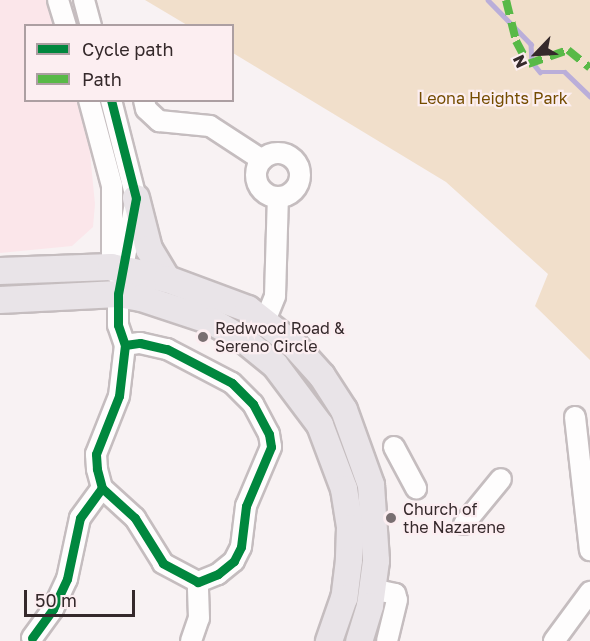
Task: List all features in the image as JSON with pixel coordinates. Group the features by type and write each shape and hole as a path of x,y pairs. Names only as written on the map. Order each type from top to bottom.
{"main road":[{"path":"136,198 149,249 167,279"},
{"path":"0,271 116,268 167,279 222,297 265,321 322,376 344,410 360,448 376,522 372,589 359,641"},
{"path":"0,300 118,294 177,307 244,340 275,365 320,424 340,478 350,528 344,598 329,641"}],"street":[{"path":"58,0 65,24"},
{"path":"84,0 90,24"},
{"path":"89,102 112,186 118,325 125,345 119,396 96,454 102,488 135,518 163,563 198,582"},
{"path":"112,102 136,198 116,268"},
{"path":"144,102 146,109 159,121 210,126 262,160"},
{"path":"273,153 285,154 299,168 297,186 278,197 265,193 257,182 258,167 262,160 273,153"},
{"path":"265,321 275,296 278,197"},
{"path":"125,345 167,349 204,366 231,383 254,404 269,434 271,447 246,506 241,547 234,561 218,574 198,582"},
{"path":"575,417 590,550"},
{"path":"394,447 416,488"},
{"path":"464,524 501,479"},
{"path":"32,638 53,609 67,579 80,518 102,488"},
{"path":"191,641 199,618 198,582"},
{"path":"372,589 395,594 397,600 387,641"},
{"path":"554,641 590,592"}],"shaded area":[{"path":"0,0 55,0 61,24 24,24 24,102 80,102 88,133 95,204 93,227 72,246 0,253"}],"green space":[{"name":"Leona Heights Park","path":"145,0 590,0 590,360 535,306 548,274 446,182 234,54 234,24 185,24"}],"waterway":[{"path":"488,0 531,44 532,62 540,72 565,72 590,96"}],"marked path":[{"path":"506,0 516,41 528,64 568,50 590,68"}],"cycle path":[{"path":"112,102 136,198 118,294 118,325 125,345"},
{"path":"140,343 167,349 232,383 253,404 269,434 271,447 246,506 241,547 234,561 218,574 198,582 163,563 135,518 102,488 97,469 96,454 119,396 125,345 140,343"},
{"path":"32,638 53,609 67,579 80,518 102,488"}],"place":[{"name":"Redwood Road & Sereno Circle","path":"203,337"},
{"name":"Church of the Nazarene","path":"391,518"}]}
